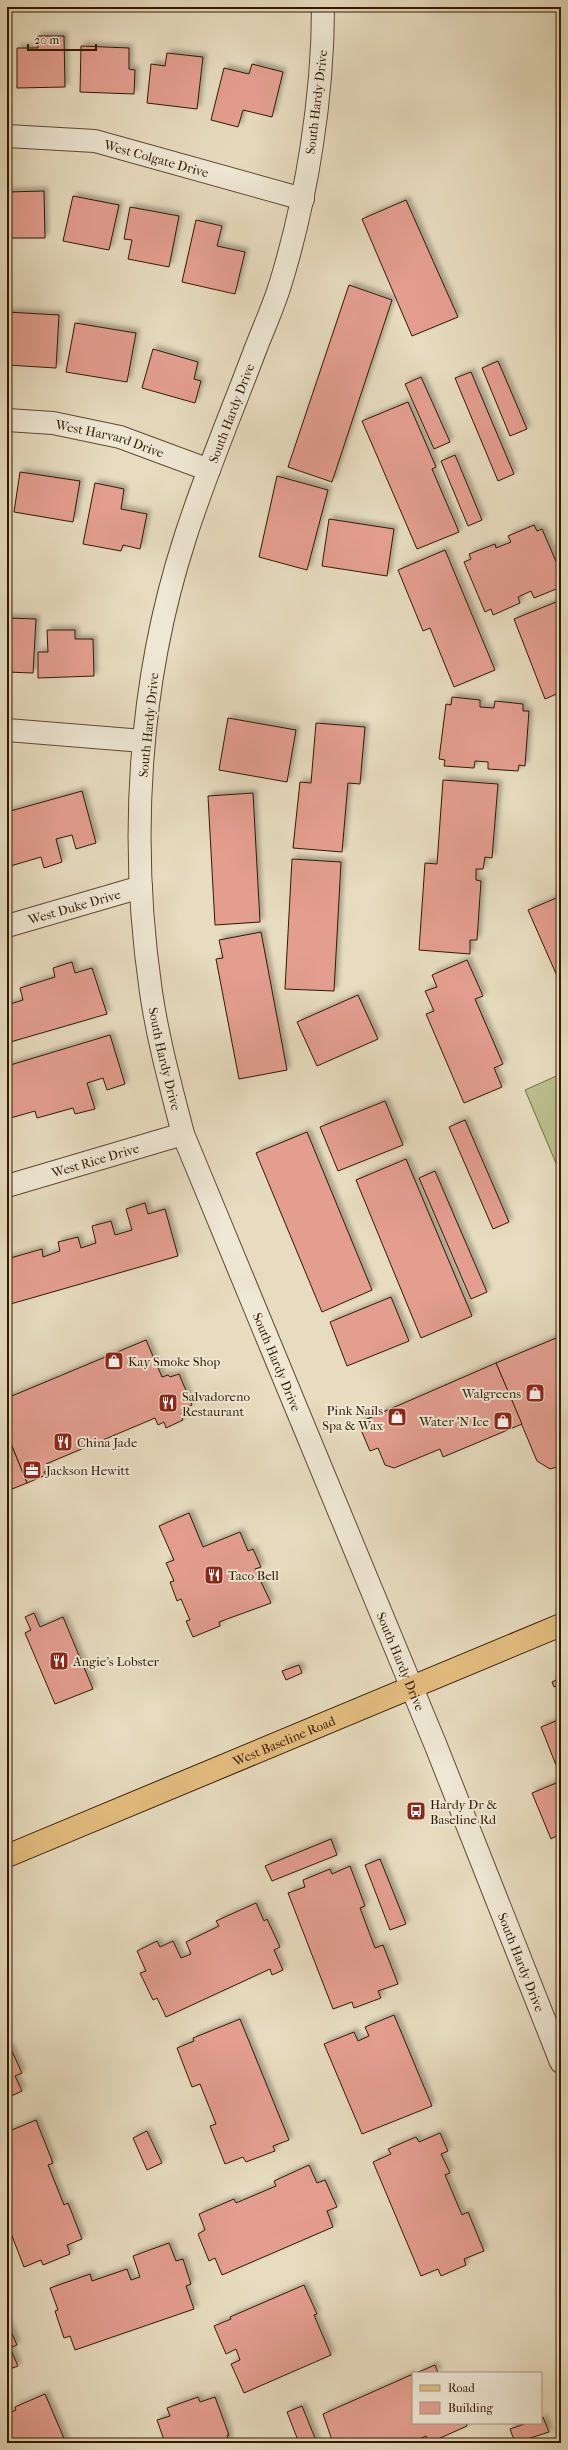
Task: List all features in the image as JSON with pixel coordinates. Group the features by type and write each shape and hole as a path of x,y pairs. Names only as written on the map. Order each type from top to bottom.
{"main road":[{"name":"West Baseline Road","path":"7,1856 561,1625"}],"street":[{"name":"South Hardy Drive","path":"323,7 323,44 303,198 280,284 184,539 156,654 143,741 139,821 141,887 151,992 165,1062 183,1134 411,1688 561,2062"},
{"name":"West Colgate Drive","path":"7,136 94,140 303,198"},
{"name":"West Harvard Drive","path":"7,420 53,423 120,437 209,470"},
{"path":"7,730 143,741"},
{"name":"West Duke Drive","path":"7,926 141,887"},
{"name":"West Rice Drive","path":"7,1186 183,1134"}],"green space":[{"path":"561,1074 561,1175 525,1090"}],"building":[{"path":"38,36 64,36 65,87 17,88 17,48 38,48"},
{"path":"81,46 129,48 129,69 135,70 134,94 80,92"},
{"path":"167,53 203,57 197,109 147,103 151,64 165,66"},
{"path":"252,64 283,72 272,117 243,110 238,127 211,120 224,68 249,74"},
{"path":"44,191 45,238 7,238 7,192"},
{"path":"73,196 119,205 109,250 63,241"},
{"path":"406,200 458,317 412,336 362,219"},
{"path":"130,207 179,216 169,267 128,259 132,240 124,239"},
{"path":"196,220 222,226 217,246 245,252 235,294 182,282"},
{"path":"349,285 392,300 332,482 288,467"},
{"path":"7,312 59,315 56,368 7,365"},
{"path":"75,323 136,333 127,382 66,372"},
{"path":"153,349 198,362 194,379 201,381 195,403 142,388"},
{"path":"498,361 527,429 510,436 482,368"},
{"path":"471,372 514,474 498,481 455,378"},
{"path":"421,377 450,442 434,449 405,384"},
{"path":"408,402 436,467 432,469 459,532 417,549 362,421"},
{"path":"455,455 482,520 468,526 441,461"},
{"path":"20,472 80,481 73,522 14,512"},
{"path":"277,476 328,490 307,570 259,557"},
{"path":"95,483 124,489 121,509 147,514 140,549 123,545 121,551 83,544"},
{"path":"329,519 394,529 387,576 322,566"},
{"path":"534,525 537,531 542,529 561,573 561,580 558,581 561,587 534,598 531,591 518,597 520,603 493,615 491,609 485,612 464,562 471,559 469,554 495,544 496,548 511,542 508,536"},
{"path":"445,550 495,670 454,687 430,628 423,631 398,570"},
{"path":"561,600 561,692 545,699 514,619"},
{"path":"7,618 36,619 33,673 7,672"},
{"path":"47,630 75,630 75,639 93,639 94,676 38,678 38,652 48,652"},
{"path":"452,697 480,700 480,707 494,708 495,701 523,704 523,711 529,711 525,766 519,765 518,771 488,769 488,762 475,761 474,768 444,766 445,760 439,759 446,704 451,705"},
{"path":"228,718 296,730 287,782 219,770"},
{"path":"316,723 365,727 360,784 348,783 342,852 293,848 300,782 311,783"},
{"path":"443,780 498,784 492,858 485,857 483,869 476,869 476,880 481,881 477,940 470,940 470,954 419,950 425,863 437,864"},
{"path":"82,791 96,843 76,849 72,835 56,839 62,862 44,868 41,857 7,867 7,812"},
{"path":"253,793 260,922 215,925 208,796"},
{"path":"292,859 341,862 334,991 285,989"},
{"path":"561,896 561,985 528,910"},
{"path":"261,932 287,1070 239,1079 216,959 223,958 219,940"},
{"path":"467,960 483,996 475,999 503,1064 494,1068 502,1087 464,1103 426,1014 434,1011 425,991 437,987 432,975"},
{"path":"72,962 75,973 92,968 107,1014 7,1043 7,1005 23,1000 20,988 55,977 53,968"},
{"path":"358,995 378,1039 317,1066 297,1022"},
{"path":"110,1035 125,1084 107,1090 103,1078 87,1083 95,1109 75,1114 73,1108 37,1118 35,1111 7,1119 7,1066"},
{"path":"385,1101 403,1145 338,1171 320,1127"},
{"path":"465,1120 509,1222 493,1229 449,1127"},
{"path":"307,1132 372,1290 322,1312 256,1153"},
{"path":"406,1159 472,1316 421,1338 356,1180"},
{"path":"435,1171 487,1292 471,1299 419,1178"},
{"path":"145,1203 148,1214 165,1209 178,1256 7,1305 7,1259 42,1249 43,1257 60,1251 58,1242 78,1237 81,1248 96,1243 92,1226 111,1221 115,1235 132,1230 126,1209"},
{"path":"391,1297 409,1341 347,1366 330,1322"},
{"name":"Walgreens","path":"561,1336 561,1466 550,1469 537,1461 496,1363"},
{"path":"146,1340 162,1377 168,1375 170,1377 179,1374 192,1405 183,1409 185,1413 181,1414 183,1420 166,1428 164,1422 158,1425 155,1418 46,1464 48,1470 44,1472 46,1475 27,1483 7,1434 7,1398"},
{"path":"496,1363 522,1424 443,1457 440,1449 394,1468 385,1465 378,1448 370,1451 358,1423"},
{"path":"7,1434 27,1483 7,1491"},
{"name":"Taco Bell","path":"189,1513 203,1547 240,1532 248,1551 253,1549 261,1567 255,1569 271,1603 219,1622 220,1626 193,1637 186,1621 190,1620 181,1599 177,1601 170,1582 174,1581 166,1563 174,1560 159,1526"},
{"name":"Angie's Lobster","path":"34,1613 40,1627 63,1617 93,1689 55,1704 25,1633 31,1630 25,1617"},
{"path":"299,1665 302,1673 286,1680 282,1671"},
{"path":"561,1678 561,1684 554,1687 552,1682"},
{"path":"561,1719 561,1763 556,1765 541,1727"},
{"path":"561,1781 561,1848 556,1836 551,1839 532,1793"},
{"path":"331,1839 337,1855 272,1881 265,1866"},
{"path":"380,1859 406,1924 390,1930 365,1865"},
{"path":"350,1866 365,1906 360,1908 375,1948 383,1945 398,1984 378,1991 381,1998 354,2008 352,2002 333,2009 288,1893 305,1887 303,1880 330,1869 332,1874"},
{"path":"256,1903 264,1921 267,1919 280,1947 274,1950 283,1970 272,1975 270,1969 166,2017 157,1998 153,2000 140,1973 146,1971 137,1951 157,1941 160,1947 173,1941 181,1958 191,1954 186,1942 219,1926 216,1921"},
{"path":"394,2015 432,2106 362,2134 324,2044 354,2032 358,2041 369,2036 365,2027"},
{"path":"240,2019 289,2140 273,2146 275,2151 246,2162 243,2157 225,2164 210,2126 216,2124 200,2084 192,2087 177,2048 194,2041 193,2038"},
{"path":"10,2047 22,2073 15,2076 22,2091 7,2098 7,2049"},
{"path":"36,2120 53,2163 48,2165 64,2205 68,2203 82,2239 67,2245 70,2254 43,2265 41,2260 24,2267 7,2223 7,2132"},
{"path":"147,2131 162,2163 147,2170 133,2138"},
{"path":"440,2133 448,2151 441,2154 450,2173 445,2175 462,2215 468,2212 484,2251 464,2259 466,2265 441,2276 438,2269 421,2276 373,2162 391,2154 388,2149 416,2137 419,2142"},
{"path":"309,2165 317,2183 325,2180 337,2207 327,2211 333,2227 222,2275 215,2258 209,2261 198,2234 205,2230 199,2214 234,2199 236,2203 276,2186 274,2181"},
{"path":"169,2243 176,2261 183,2259 191,2284 186,2286 194,2309 75,2350 70,2336 64,2338 55,2311 58,2310 50,2288 90,2274 92,2281 127,2269 131,2280 140,2277 133,2256"},
{"path":"304,2285 317,2314 314,2315 331,2355 244,2393 231,2364 240,2360 236,2349 226,2354 214,2326 231,2319 230,2317"},
{"path":"7,2322 17,2345 10,2348 18,2366 7,2370"},
{"path":"435,2365 438,2372 418,2372"},
{"path":"412,2374 412,2424 466,2424 467,2426 429,2443 426,2436 410,2443 333,2443 323,2414"},
{"path":"45,2394 66,2443 7,2443 7,2414 16,2410 15,2407"},
{"path":"198,2397 200,2402 215,2397 229,2435 227,2435 230,2443 165,2443 157,2420 170,2416 167,2408"},
{"path":"302,2406 317,2443 299,2443 287,2412"},
{"path":"542,2418 549,2432 515,2443 510,2429 524,2424 542,2424"}],"place":[{"name":"Kay Smoke Shop","path":"114,1361"},
{"name":"Walgreens","path":"535,1393"},
{"name":"Salvadoreno Restaurant","path":"168,1403"},
{"name":"Pink Nails Spa & Wax","path":"397,1417"},
{"name":"Water 'N Ice","path":"503,1421"},
{"name":"China Jade","path":"63,1442"},
{"name":"Jackson Hewitt","path":"32,1470"},
{"name":"Taco Bell","path":"214,1575"},
{"name":"Angie's Lobster","path":"59,1661"},
{"name":"Hardy Dr & Baseline Rd","path":"416,1811"}]}
